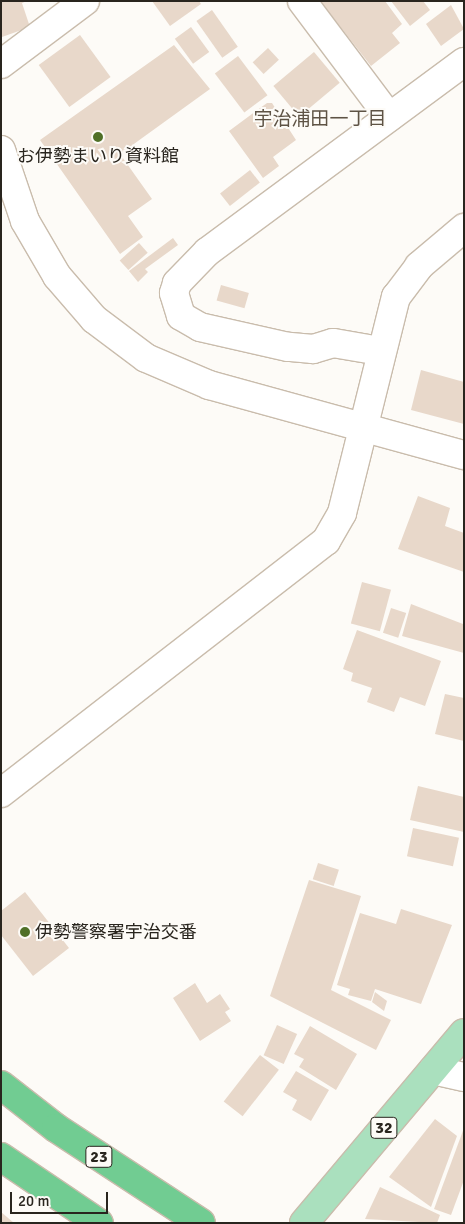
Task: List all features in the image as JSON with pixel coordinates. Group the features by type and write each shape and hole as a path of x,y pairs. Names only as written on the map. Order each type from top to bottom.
{"highway":[{"name":"23","path":"1,1085 56,1128 201,1223"},
{"path":"1,1157 99,1223"}],"main road":[{"name":"32","path":"304,1223 464,1033"}],"street":[{"path":"1,64 85,1"},
{"path":"302,1 388,117"},
{"path":"380,351 332,343 313,349 288,347 200,327 180,316 174,293 187,269 207,252 464,62"},
{"path":"1,150 25,221 56,276 117,339 164,370 363,429 464,455"},
{"path":"1,792 326,540 342,512 380,351 396,296 406,281 464,228"},
{"path":"433,1070 464,1077"}],"building":[{"path":"1,1 27,1 22,3 30,27 2,37"},
{"path":"152,1 199,1 201,4 170,26"},
{"path":"320,1 385,1 402,24 392,33 400,43 371,66"},
{"path":"391,1 423,1 430,10 410,26"},
{"path":"451,5 464,29 441,46 426,24"},
{"path":"212,10 238,47 222,58 196,21"},
{"path":"191,27 209,52 193,64 175,39"},
{"path":"80,35 111,77 69,107 39,65"},
{"path":"174,45 210,89 120,154 152,199 128,216 143,237 120,254 40,140"},
{"path":"268,48 279,60 264,74 253,62"},
{"path":"314,52 340,83 299,117 273,86"},
{"path":"238,56 267,95 244,113 215,73"},
{"path":"267,103 272,103 296,140 273,157 279,166 263,178 229,131"},
{"path":"250,170 260,183 230,206 220,193"},
{"path":"173,238 178,245 145,269 148,272 138,282 129,271"},
{"path":"139,243 148,253 128,270 120,260"},
{"path":"221,285 249,293 244,308 217,300"},
{"path":"421,370 464,382 464,424 411,410"},
{"path":"418,496 450,508 445,526 464,533 464,572 398,549"},
{"path":"362,582 391,590 380,631 351,624"},
{"path":"411,604 463,624 464,653 402,636"},
{"path":"391,608 406,613 398,638 383,633"},
{"path":"357,630 441,661 425,706 400,697 394,712 367,702 372,688 351,681 353,673 343,669"},
{"path":"445,694 464,698 464,741 435,734"},
{"path":"418,786 464,797 464,832 410,820"},
{"path":"413,828 459,838 453,866 407,856"},
{"path":"318,863 339,870 334,886 313,879"},
{"path":"309,880 361,896 331,990 391,1020 376,1050 270,996"},
{"path":"25,892 69,948 33,976 1,935 1,911"},
{"path":"401,909 452,925 421,1004 375,989 371,1001 348,995 350,989 337,985 360,913 396,924"},
{"path":"195,983 207,1003 220,994 230,1009 225,1012 231,1021 200,1041 173,998"},
{"path":"375,992 387,1001 384,1011 372,1002"},
{"path":"277,1025 297,1034 284,1064 264,1055"},
{"path":"310,1026 357,1054 336,1090 299,1067 304,1059 294,1054"},
{"path":"260,1055 279,1070 243,1116 224,1101"},
{"path":"296,1071 329,1090 311,1121 292,1110 297,1100 283,1092"},
{"path":"435,1119 457,1136 431,1207 389,1177"},
{"path":"464,1128 464,1180 451,1215 434,1209"},
{"path":"380,1187 440,1215 437,1223 365,1219"},
{"path":"1,1212 14,1223 1,1223"}],"place":[{"name":"お伊勢まいり資料館","path":"98,137"},
{"name":"伊勢警察署宇治交番","path":"25,932"}],"district":[{"name":"宇治浦田一丁目","path":"320,120"}]}
